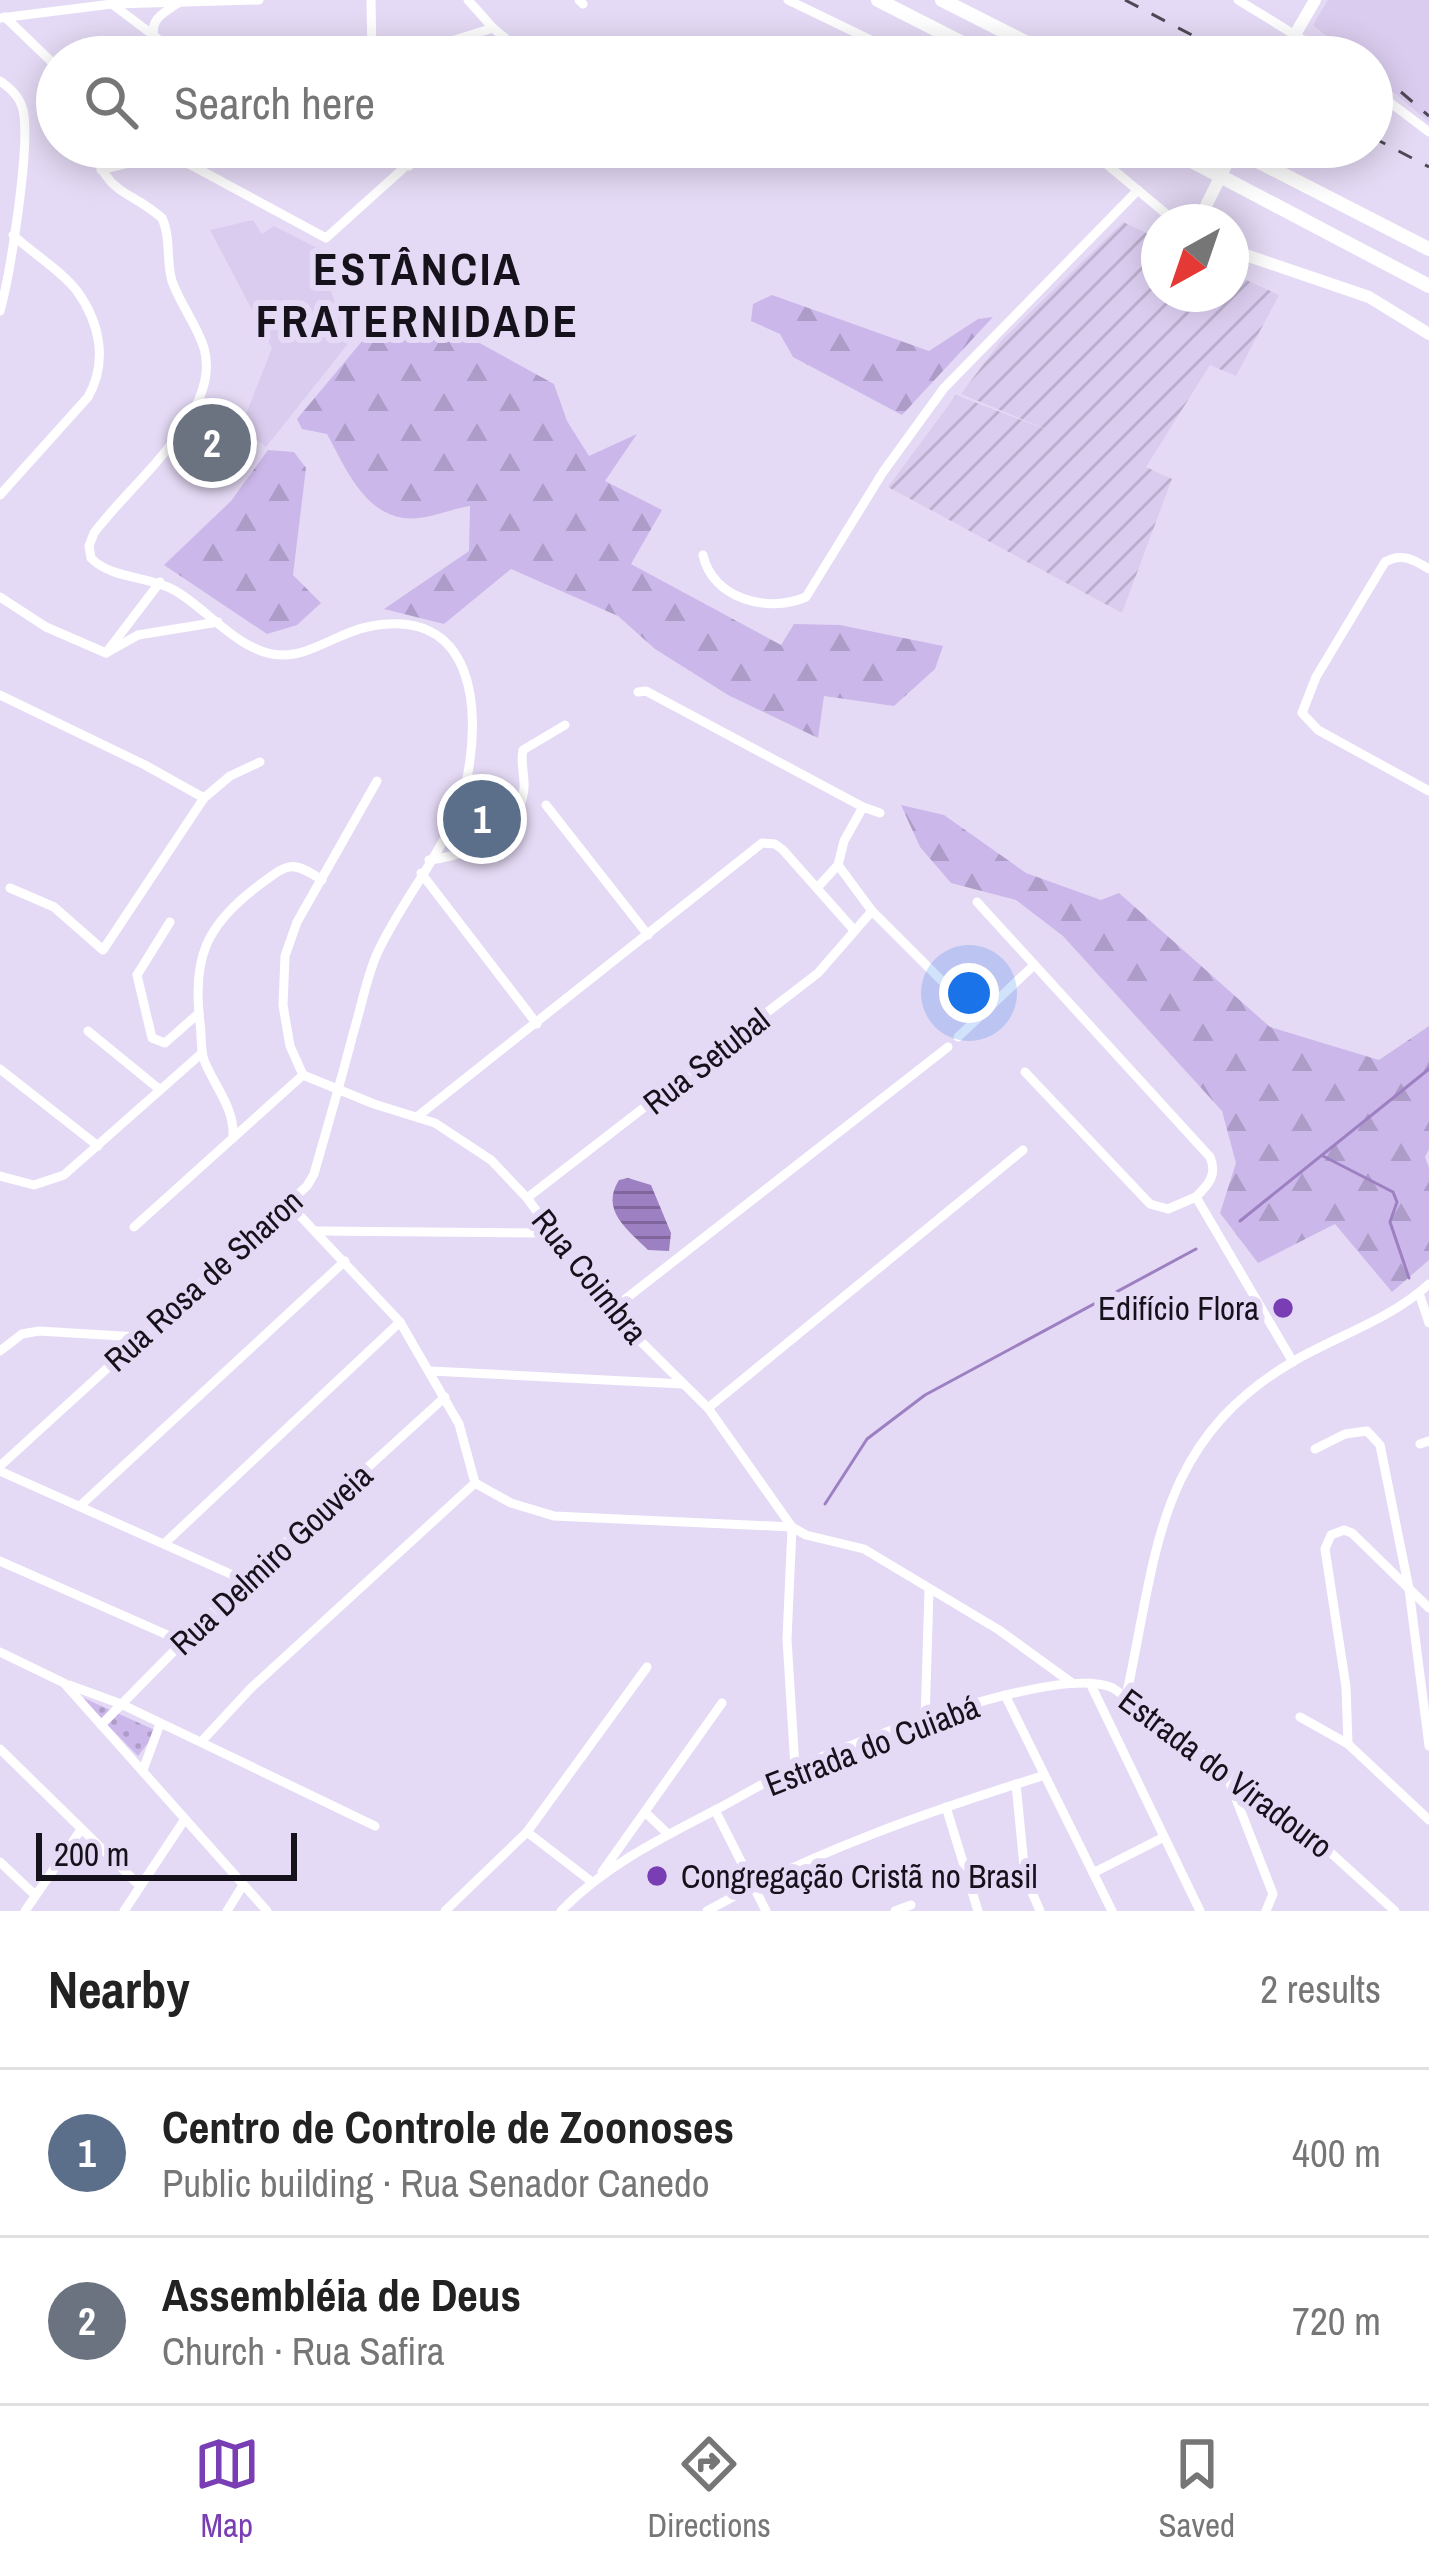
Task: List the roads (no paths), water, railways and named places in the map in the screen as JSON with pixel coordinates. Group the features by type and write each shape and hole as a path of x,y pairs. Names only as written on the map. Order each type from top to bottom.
{"highway":[{"path":"878,0 949,36"},
{"path":"942,0 1013,36"},
{"path":"1206,168 1429,286"},
{"path":"1273,168 1429,249"}],"main road":[{"path":"1292,36 1315,0"},
{"path":"1206,204 1223,168"},
{"path":"1249,256 1369,297 1429,334"}],"street":[{"path":"2,17 112,4 259,0"},
{"path":"371,0 372,36"},
{"path":"788,0 863,36"},
{"path":"1238,0 1298,36"},
{"path":"154,36 156,19 179,1"},
{"path":"476,3 502,36"},
{"path":"112,4 150,36"},
{"path":"2,17 36,48"},
{"path":"467,36 493,28"},
{"path":"0,81 19,98 25,125 0,311"},
{"path":"1393,105 1429,132"},
{"path":"101,170 109,168"},
{"path":"196,168 326,238 407,168"},
{"path":"1111,168 1154,204"},
{"path":"101,170 127,197 162,218 174,287 203,346 204,378 181,434 101,523 89,546 96,565 160,582 218,622"},
{"path":"703,555 712,579 745,599 770,603 806,597 883,472 944,388 1138,190"},
{"path":"0,495 88,397 100,366 97,334 78,292 13,235"},
{"path":"181,434 227,471"},
{"path":"1429,569 1399,556 1385,562 1303,704 1305,720 1318,730 1429,790"},
{"path":"106,652 160,582"},
{"path":"0,597 80,645 106,652 138,635 218,622"},
{"name":"Rua Rosa de Sharon","path":"0,1468 314,1174 372,966 462,799 471,755 466,676 455,647 428,630 397,624 348,632 298,653 268,653 218,622"},
{"path":"638,692 646,691 700,717 880,813"},
{"path":"0,695 145,764 204,799"},
{"path":"429,860 466,854 495,837 524,793 524,750 565,725"},
{"path":"10,888 54,907 103,950 204,799 230,776 260,762"},
{"path":"134,1228 303,1076 290,1046 283,979 292,932 377,781"},
{"path":"546,805 648,935"},
{"path":"817,887 838,865 844,841 863,807"},
{"path":"418,1116 762,844 775,844 853,929"},
{"path":"838,865 872,910 977,1016"},
{"path":"233,1137 232,1115 202,1053 200,967 207,941 220,918 284,867 300,866 322,880"},
{"path":"422,873 537,1024"},
{"path":"977,902 1210,1157 1212,1176 1196,1197 1168,1209 1150,1204 1024,1072"},
{"name":"Rua Setubal","path":"527,1198 818,973 872,910"},
{"path":"170,922 137,975 148,1029 152,1038 165,1043 199,1013"},
{"path":"958,1037 1033,966"},
{"path":"88,1031 159,1089"},
{"path":"610,1311 947,1047"},
{"path":"0,1176 19,1183 50,1182 98,1146 202,1053"},
{"path":"0,1069 98,1146"},
{"name":"Rua Coimbra","path":"303,1076 418,1116 491,1160 527,1198 610,1311 708,1408 792,1527"},
{"path":"232,1115 258,1114"},
{"path":"708,1408 1023,1150"},
{"path":"1196,1197 1293,1362"},
{"path":"200,1742 251,1688 475,1483 463,1433 400,1322 288,1203"},
{"path":"317,1231 551,1233"},
{"path":"81,1505 345,1261"},
{"path":"1126,1697 1159,1539 1181,1472 1196,1446 1236,1402 1293,1362 1429,1284"},
{"path":"1419,1293 1429,1323"},
{"path":"166,1542 400,1322"},
{"path":"0,1351 22,1334 39,1331 140,1336"},
{"path":"431,1371 686,1384"},
{"name":"Rua Delmiro Gouveia","path":"101,1726 244,1580 445,1397"},
{"path":"1315,1449 1357,1430 1375,1436 1386,1467 1409,1589 1429,1746"},
{"path":"0,1468 244,1580"},
{"name":"Estrada do Viradouro","path":"475,1483 533,1512 554,1516 792,1527 864,1549 999,1630 1072,1682 1103,1683 1126,1697 1310,1834 1395,1911"},
{"path":"792,1527 787,1639 795,1768"},
{"path":"1348,1744 1346,1687 1327,1541 1335,1532 1352,1533 1429,1609"},
{"path":"0,1561 181,1641"},
{"path":"925,1721 928,1591"},
{"path":"0,1652 122,1704 375,1826"},
{"path":"445,1911 527,1832 647,1667"},
{"name":"Estrada do Cuiabá","path":"561,1911 595,1879 668,1834 795,1768 1005,1696 1072,1682"},
{"path":"64,1683 267,1911"},
{"path":"1090,1683 1199,1911"},
{"path":"1005,1696 1112,1911"},
{"path":"527,1832 595,1879 722,1703"},
{"path":"1300,1718 1348,1744 1429,1820"},
{"path":"143,1771 160,1724"},
{"path":"0,1749 140,1886"},
{"path":"1224,1768 1273,1894 1266,1911"},
{"path":"707,1911 753,1885 946,1807 1042,1776"},
{"path":"1016,1784 1025,1876 1040,1911"},
{"path":"946,1807 978,1911"},
{"path":"716,1810 766,1911"},
{"path":"645,1812 668,1834"},
{"path":"124,1911 185,1819"},
{"path":"25,1911 80,1831"},
{"path":"1093,1873 1162,1838"},
{"path":"0,1862 35,1895"},
{"path":"226,1911 244,1885"},
{"path":"895,1911 910,1905"}],"waterway":[{"path":"1240,1221 1429,1069"},
{"path":"1323,1156 1393,1192 1397,1202 1390,1222 1409,1278"},
{"path":"825,1504 867,1439 925,1395 1196,1249"}],"railway":[{"path":"1125,0 1194,36"},
{"path":"1401,92 1429,116"},
{"path":"1393,148 1429,167"}],"place":[{"name":"Assembléia de Deus","path":"212,443"},
{"name":"Centro de Controle de Zoonoses","path":"482,819"},
{"name":"Edifício Flora","path":"1283,1308"},
{"name":"Congregação Cristã no Brasil","path":"657,1876"}],"district":[{"name":"ESTÂNCIA FRATERNIDADE","path":"418,295"}]}
